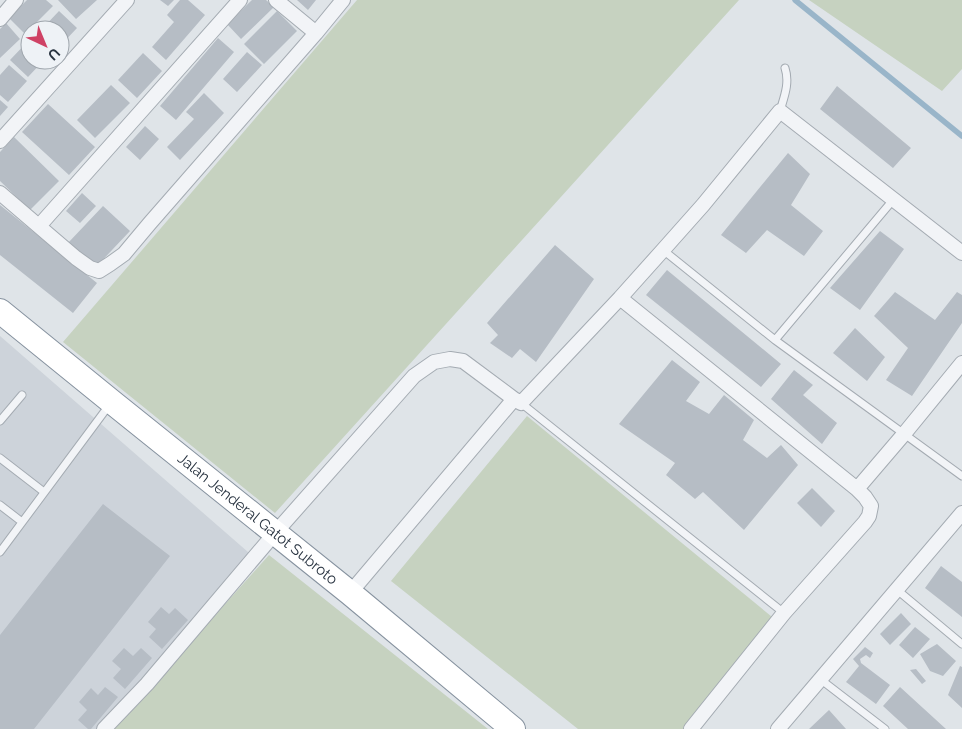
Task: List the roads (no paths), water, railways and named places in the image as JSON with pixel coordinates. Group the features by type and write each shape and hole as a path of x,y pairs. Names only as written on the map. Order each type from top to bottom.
{"highway":[{"name":"Jalan Jenderal Gatot Subroto","path":"0,310 350,593 513,729"}],"street":[{"path":"0,19 16,0"},
{"path":"0,141 127,0"},
{"path":"39,226 240,0"},
{"path":"276,0 316,33"},
{"path":"0,193 90,268 99,270 110,264 124,254 343,0"},
{"path":"350,593 518,401 620,298 663,250 703,205 780,111 962,253"},
{"path":"620,298 856,489 865,497 870,506 869,516 865,522 784,613 691,729"},
{"path":"104,729 147,684 275,533 414,376 434,362 450,359 463,361 518,401"},
{"path":"856,489 962,363"},
{"path":"778,729 962,513"}],"lane":[{"path":"780,111 787,86 785,68"},
{"path":"775,340 893,200"},
{"path":"663,250 775,340 962,476"},
{"path":"0,421 22,395"},
{"path":"518,401 784,613"},
{"path":"0,552 112,402"},
{"path":"0,458 44,492"},
{"path":"0,505 22,522"},
{"path":"896,589 962,644"},
{"path":"820,679 885,729"}],"waterway":[{"path":"795,0 962,136"}]}
